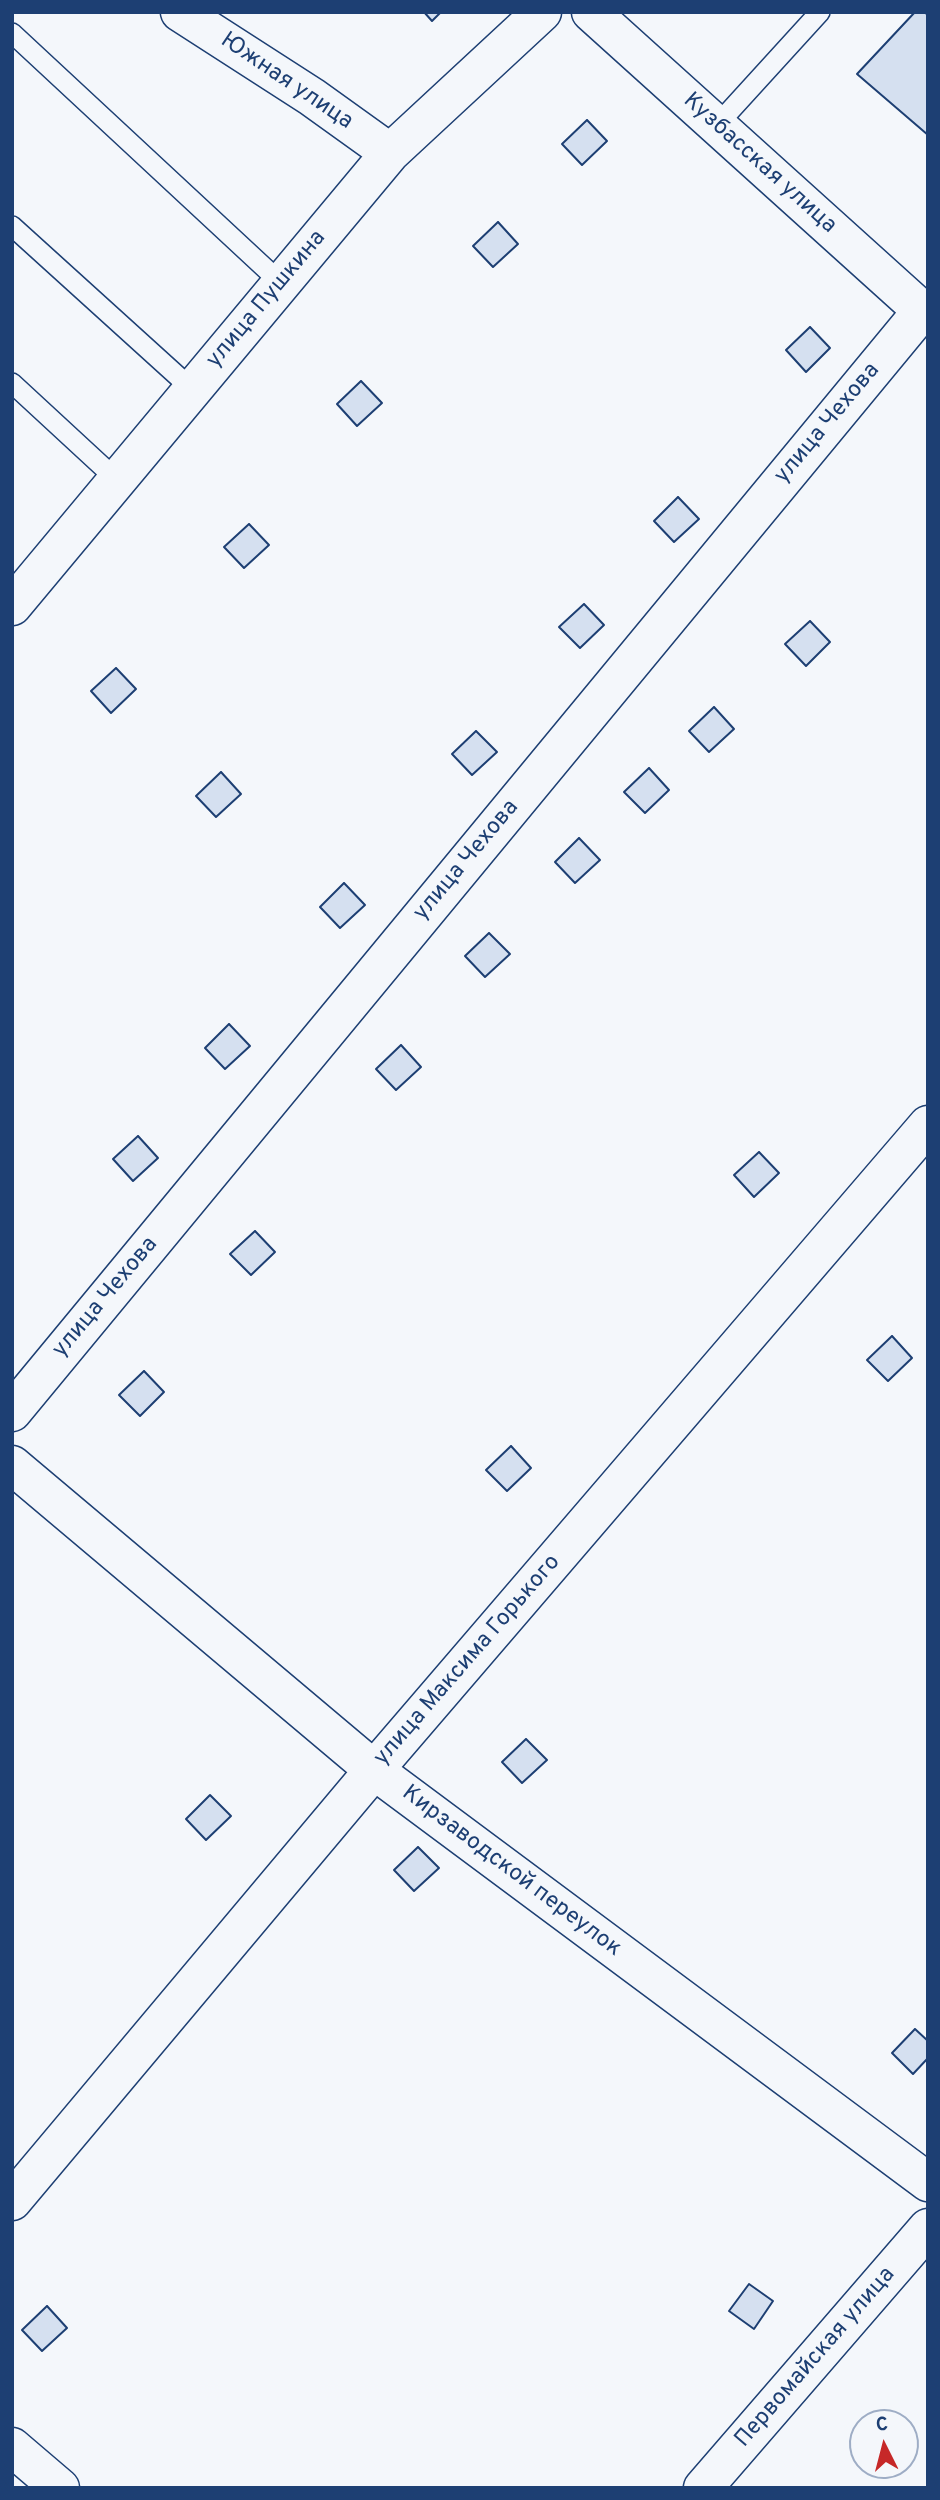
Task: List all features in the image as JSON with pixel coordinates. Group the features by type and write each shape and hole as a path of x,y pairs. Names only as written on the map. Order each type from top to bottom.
{"street":[{"name":"Южная улица","path":"180,12 312,97 390,153"},
{"name":"улица Пушкина","path":"12,606 390,153 542,12"},
{"name":"Кузбасская улица","path":"591,12 925,313"},
{"name":"улица Чехова","path":"12,1412 925,313"},
{"name":"улица Максима Горького","path":"12,2201 374,1770 928,1125"},
{"name":"Кирзаводской переулок","path":"12,1465 374,1770 928,2182"},
{"name":"Первомайская улица","path":"703,2488 928,2228"},
{"path":"12,2447 60,2488"}],"lane":[{"path":"717,125 821,12"},
{"path":"12,33 281,283"},
{"path":"12,226 192,390"},
{"path":"12,383 117,480"}],"building":[{"path":"424,12 441,12 432,21"},
{"path":"915,12 928,15 928,135 857,74"},
{"path":"587,120 607,141 582,165 562,144"},
{"path":"498,222 518,244 493,267 473,246"},
{"path":"810,327 830,348 806,372 786,350"},
{"path":"361,381 382,403 357,426 337,404"},
{"path":"678,497 699,519 674,542 654,521"},
{"path":"249,524 269,545 244,568 224,547"},
{"path":"584,604 604,625 580,648 559,627"},
{"path":"810,621 830,642 806,666 785,644"},
{"path":"116,668 136,689 111,713 91,691"},
{"path":"714,707 734,729 709,752 689,731"},
{"path":"476,731 497,752 472,775 452,754"},
{"path":"649,768 669,790 645,813 624,792"},
{"path":"221,772 241,794 216,817 196,796"},
{"path":"579,838 600,860 575,883 555,862"},
{"path":"344,883 365,905 340,928 320,907"},
{"path":"489,933 510,954 485,977 465,956"},
{"path":"229,1024 250,1046 225,1069 205,1048"},
{"path":"401,1045 421,1067 396,1090 376,1069"},
{"path":"138,1136 158,1158 133,1181 113,1159"},
{"path":"759,1152 779,1173 754,1197 734,1175"},
{"path":"255,1231 275,1252 251,1275 230,1254"},
{"path":"892,1336 912,1358 888,1381 867,1360"},
{"path":"144,1371 164,1392 140,1416 119,1395"},
{"path":"511,1446 531,1468 507,1491 486,1470"},
{"path":"526,1739 547,1760 522,1783 502,1762"},
{"path":"210,1795 231,1816 206,1840 186,1819"},
{"path":"418,1847 439,1868 414,1891 394,1870"},
{"path":"915,2029 928,2041 928,2058 913,2074 892,2053"},
{"path":"749,2284 773,2301 754,2329 729,2311"},
{"path":"47,2306 67,2328 42,2351 22,2330"}]}
